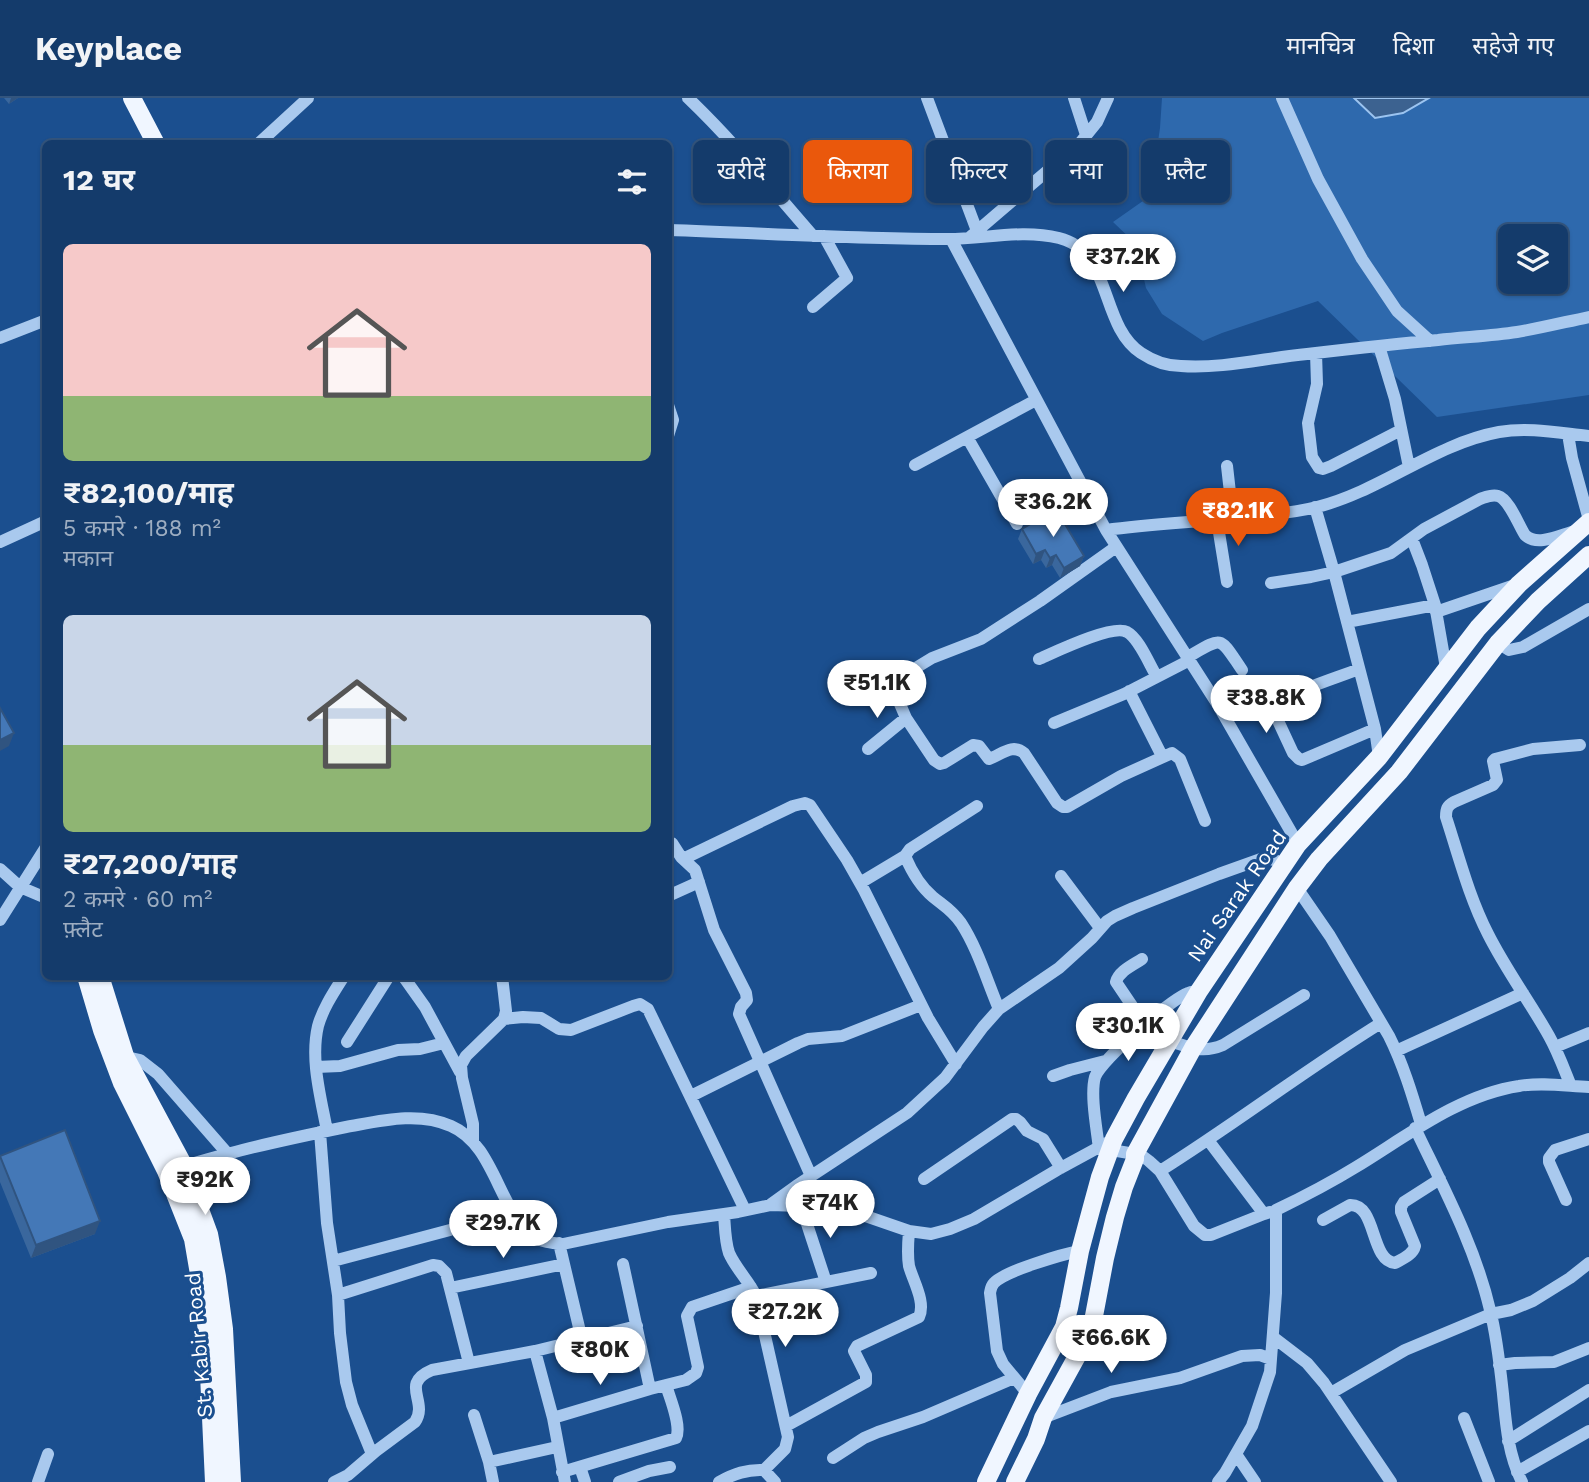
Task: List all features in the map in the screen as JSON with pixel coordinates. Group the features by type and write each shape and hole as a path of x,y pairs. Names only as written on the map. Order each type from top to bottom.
{"main road":[{"path":"132,98 154,140"},
{"path":"145,98 165,140"},
{"name":"Nai Sarak Road","path":"986,1482 1063,1327 1108,1146 1199,991 1298,844 1378,757 1478,628 1519,584 1586,524"},
{"path":"1015,1482 1043,1418 1087,1338 1094,1316 1104,1258 1135,1154 1193,1048 1297,888 1319,859 1399,772 1498,643 1538,601 1589,555"},
{"name":"St. Kabir Road","path":"88,980 118,1055 135,1078 184,1166 209,1234 218,1277 224,1329 232,1482"},
{"name":"St. Kabir Road","path":"101,980 122,1083 166,1171 192,1239 207,1331 214,1482"}],"street":[{"path":"262,140 308,98"},
{"path":"688,98 727,136 819,236 847,278 813,307"},
{"path":"927,98 973,234"},
{"path":"1074,98 1086,135"},
{"path":"973,234 1080,143 1097,122 1108,98"},
{"path":"1282,98 1318,178 1363,259 1397,311 1430,341"},
{"path":"672,230 951,239 973,234 1062,238 1077,246 1095,267 1113,316 1124,337 1139,352 1157,362 1179,366 1213,366 1515,332 1589,317"},
{"path":"951,239 1106,530 1189,658 1298,844"},
{"path":"0,338 42,322"},
{"path":"1379,346 1395,399 1409,467"},
{"path":"1316,353 1317,384 1308,423 1312,457 1319,468 1331,466 1401,430"},
{"path":"915,465 1037,400"},
{"path":"1106,530 1233,519 1315,507 1337,501 1448,448 1498,432 1531,430 1589,436"},
{"path":"1271,583 1334,572 1391,553 1424,529 1489,496 1504,500 1529,540 1537,542 1586,524 1568,434"},
{"path":"967,437 1017,524"},
{"path":"1227,466 1233,519"},
{"path":"1315,507 1375,729 1378,757"},
{"path":"1217,520 1227,582"},
{"path":"0,542 42,523"},
{"path":"1412,539 1435,608 1447,668"},
{"path":"1116,547 981,639 932,658 891,683 906,718 934,760 940,764 973,745 979,746 989,759 1011,749 1020,750 1056,803 1067,807 1121,776 1172,753 1180,759 1205,821"},
{"path":"1347,622 1435,608 1519,584"},
{"path":"1498,643 1508,650 1523,647 1589,609"},
{"path":"1039,659 1084,640 1120,629 1134,637 1157,677"},
{"path":"1054,723 1157,677 1215,642 1225,645 1242,670"},
{"path":"1359,669 1289,698 1277,704 1273,710 1293,753 1302,760 1375,729"},
{"path":"1129,691 1162,756"},
{"path":"868,749 906,718"},
{"path":"1571,1086 1555,1047 1477,912 1465,880 1446,810 1448,805 1493,785 1497,780 1493,765 1495,759 1532,749 1580,745"},
{"path":"683,859 793,806 806,803 814,809 860,883 921,1005 956,1064"},
{"path":"860,883 905,856 910,849 977,806"},
{"path":"672,845 695,870 714,930 746,993 747,1000 739,1014 811,1176"},
{"path":"0,920 42,853"},
{"path":"905,856 925,888 951,910 962,924 999,1009"},
{"path":"771,1205 907,1113 945,1079 982,1027 999,1009 1059,968 1107,921 1261,859 1271,859 1283,866"},
{"path":"0,869 20,887 42,896"},
{"path":"1061,876 1100,928"},
{"path":"672,894 699,882"},
{"path":"1297,888 1330,936 1396,1051 1411,1091 1418,1126 1482,1281 1491,1314 1508,1441 1520,1477 1589,1431"},
{"path":"1142,959 1119,974 1116,979 1145,1025"},
{"path":"341,980 328,1001 318,1026 316,1067 324,1132 327,1223 338,1295 346,1382 352,1405 372,1454"},
{"path":"347,1042 386,980"},
{"path":"406,980 425,1007 460,1072 473,1124 473,1142"},
{"path":"460,1072 466,1056 504,1018 506,1011 502,980"},
{"path":"1108,1146 1094,1105 1094,1079 1099,1069 1145,1025 1174,1002 1190,992 1199,991"},
{"path":"1396,1051 1523,993"},
{"path":"1169,1041 1205,1050 1223,1045 1304,995"},
{"path":"504,1018 541,1018 559,1029 571,1030 640,1004 648,1009 745,1210"},
{"path":"691,1096 760,1060 808,1039 842,1037 921,1005"},
{"path":"1160,1171 1338,1049 1381,1023"},
{"path":"1555,1047 1589,1032"},
{"path":"316,1067 340,1066 398,1050 420,1049 444,1042"},
{"path":"118,1055 140,1060 158,1074 228,1153"},
{"path":"1053,1076 1106,1061"},
{"path":"166,1171 228,1153 394,1118 434,1121 457,1129 473,1142 510,1209 531,1236 559,1244 771,1205 804,1205 851,1211 909,1231 930,1234 974,1219 1061,1168 1108,1146 1141,1155 1160,1171 1194,1226 1205,1235 1211,1235 1314,1191 1357,1167 1418,1126 1495,1091 1520,1085 1589,1087"},
{"path":"924,1179 1012,1119 1020,1122 1027,1132 1043,1139 1061,1168"},
{"path":"1566,1200 1549,1158 1555,1150 1589,1139"},
{"path":"1208,1140 1270,1212 1276,1293 1270,1372 1252,1426 1218,1482"},
{"path":"1323,1220 1350,1205 1360,1207 1382,1256 1386,1261 1395,1263 1414,1251 1415,1246 1401,1207 1404,1202 1440,1179"},
{"path":"804,1205 807,1224 826,1282"},
{"path":"719,1482 743,1471 764,1469 785,1449 788,1437 754,1292 730,1256 724,1214"},
{"path":"333,1261 450,1230"},
{"path":"786,1426 866,1382 866,1375 854,1351 857,1346 919,1317 922,1309 909,1266 909,1231"},
{"path":"559,1244 582,1340"},
{"path":"1028,1394 1003,1364 997,1351 990,1293 992,1285 1018,1270 1080,1251"},
{"path":"1331,1393 1405,1350 1491,1314 1533,1301 1589,1263"},
{"path":"450,1288 564,1264"},
{"path":"623,1264 650,1389"},
{"path":"338,1295 433,1265 439,1266 446,1273 469,1363"},
{"path":"553,1418 686,1380 696,1373 698,1367 687,1316 692,1307 754,1292 871,1273"},
{"path":"334,1482 348,1475 419,1418 416,1384 418,1377 432,1370 535,1351 637,1326"},
{"path":"1273,1338 1307,1363 1331,1393 1391,1482"},
{"path":"1499,1365 1554,1362 1589,1348"},
{"path":"535,1351 553,1418 564,1477 580,1467 676,1438 678,1427 666,1385"},
{"path":"1043,1418 1111,1392 1180,1378 1242,1356 1271,1359"},
{"path":"833,1458 871,1435 923,1418 1014,1378"},
{"path":"1508,1441 1589,1391"},
{"path":"474,1415 493,1482"},
{"path":"1464,1418 1489,1482"},
{"path":"489,1462 557,1447"},
{"path":"38,1482 48,1454"},
{"path":"1236,1454 1255,1482"},
{"path":"580,1467 585,1482"},
{"path":"619,1482 670,1467"},
{"path":"764,1469 775,1482"}],"shaded area":[{"path":"1162,98 1589,98 1589,395 1437,417 1318,301 1203,341 1162,314 1146,288 1136,244 1113,222 1141,202 1230,203 1230,140 1158,140"},
{"path":"1354,98 1429,98 1403,113 1375,118"}],"building":[{"path":"1056,509 1084,556 1064,568 1056,555 1050,558 1045,550 1036,554 1022,529"},
{"path":"0,708 14,733 0,740"},
{"path":"65,1130 100,1221 36,1245 0,1156"}]}
